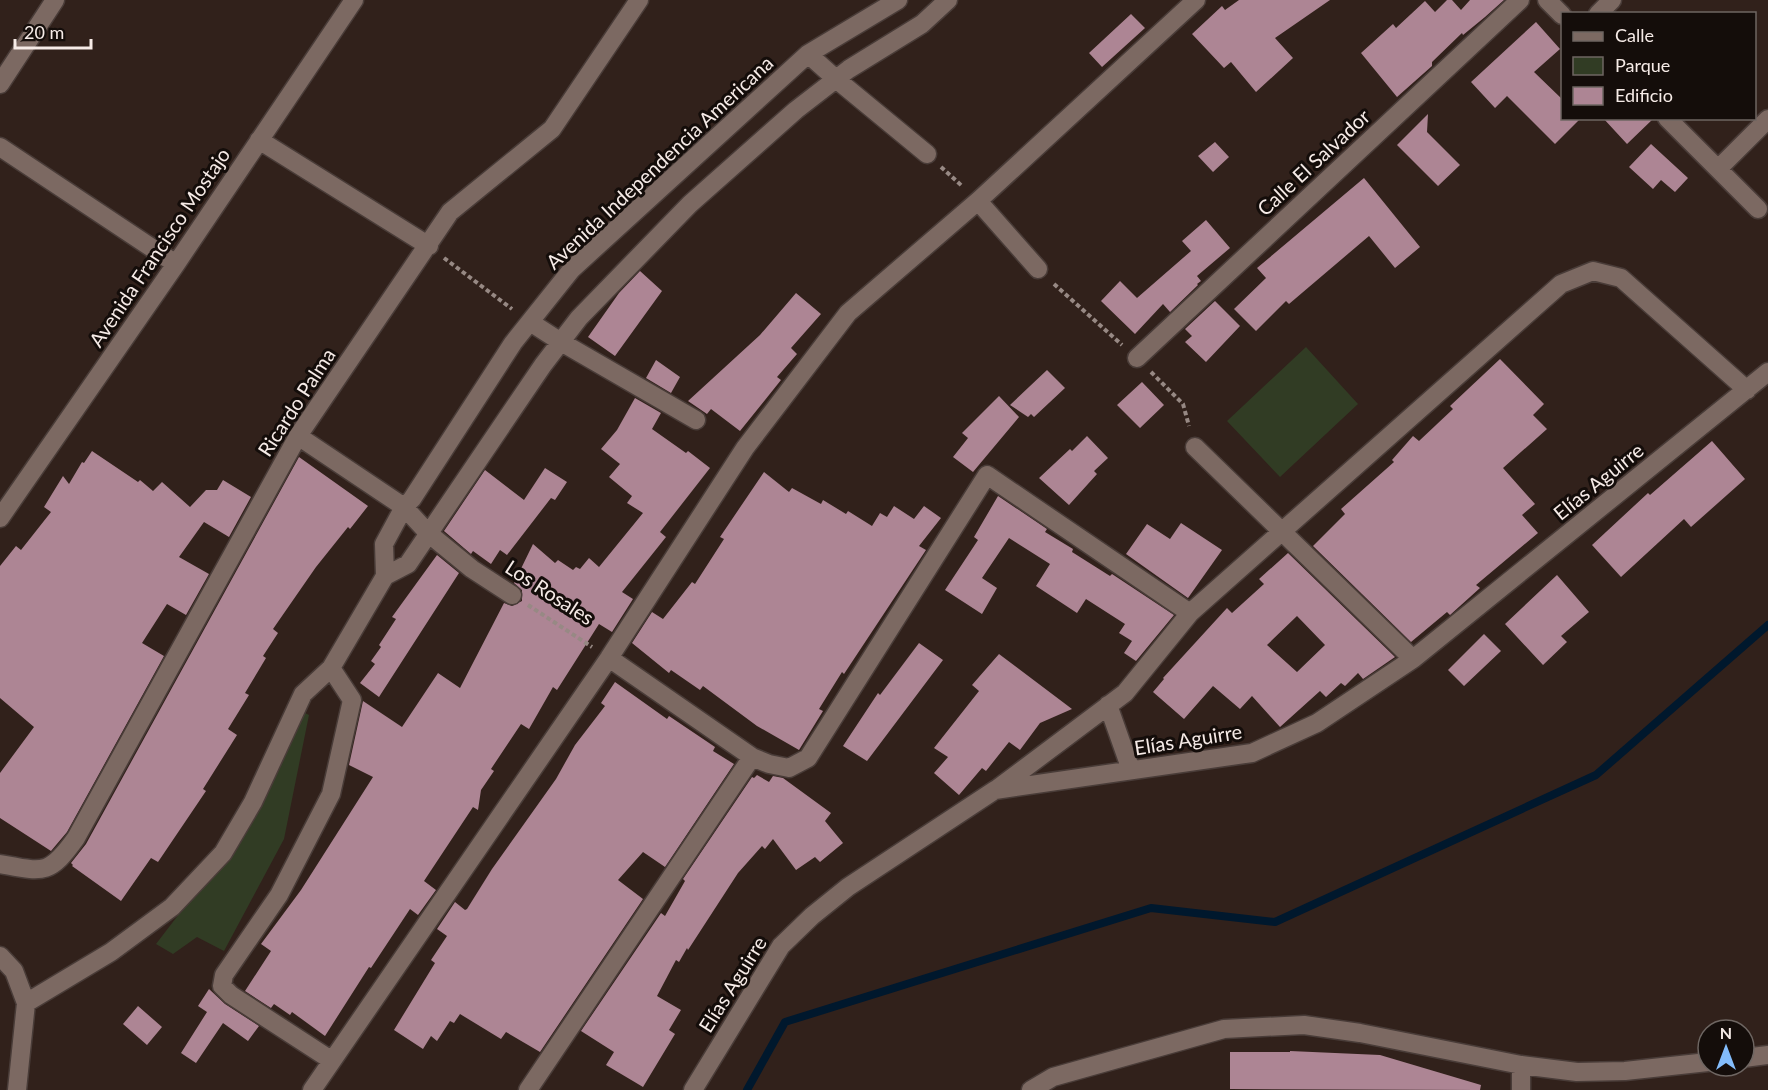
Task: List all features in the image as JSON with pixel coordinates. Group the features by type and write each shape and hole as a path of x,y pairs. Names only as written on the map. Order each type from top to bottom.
{"street":[{"path":"0,84 56,0"},
{"name":"Avenida Francisco Mostajo","path":"0,518 176,264 354,0"},
{"name":"Ricardo Palma","path":"0,864 28,869 46,869 61,859 76,838 298,436 450,212 552,129 639,0"},
{"name":"Avenida Independencia Americana","path":"385,576 384,544 404,507 412,499 513,343 572,269 808,54 898,0"},
{"path":"26,1004 111,952 172,907 223,853 253,802 303,694 331,668 385,576 408,564 543,365 579,318 690,204 796,110 836,79 922,24 948,0"},
{"path":"312,1090 609,658 745,448 848,313 978,201 1196,0"},
{"name":"Calle El Salvador","path":"1137,358 1520,0"},
{"path":"1547,0 1561,13"},
{"path":"1600,12 1612,0"},
{"path":"808,54 927,154"},
{"path":"1718,169 1768,119"},
{"path":"1669,120 1758,209"},
{"path":"259,140 429,246"},
{"path":"0,147 176,264"},
{"path":"978,201 1038,269"},
{"path":"995,790 1125,693 1190,614 1561,284 1593,271 1621,278 1748,390"},
{"path":"530,322 696,420"},
{"name":"Elías Aguirre","path":"693,1090 781,946 812,916 848,887 995,790 1252,753 1317,723 1413,659 1768,372"},
{"name":"Los Rosales","path":"298,436 404,507 428,533 472,569 512,595"},
{"path":"1195,447 1413,659"},
{"path":"609,658 752,757 769,764 789,768 808,758 987,475 1190,614"},
{"path":"331,668 352,700 332,794 279,895 225,975 222,986 231,995 332,1060"},
{"path":"1108,705 1131,770"},
{"path":"528,1090 752,757"},
{"path":"0,956 14,971 26,1004 17,1090"},
{"path":"1031,1090 1053,1077 1224,1029 1304,1025 1360,1033 1521,1065 1577,1072 1615,1071 1696,1063"},
{"path":"1521,1065 1521,1090"},
{"path":"1053,1077 1067,1090"}],"path":[{"path":"927,154 978,201"},
{"path":"429,246 530,322"},
{"path":"1038,269 1137,358 1183,404 1195,447"},
{"name":"Los Rosales","path":"512,595 609,658"}],"green space":[{"path":"1306,347 1358,404 1280,477 1227,421"},
{"path":"305,713 309,715 284,839 224,951 197,937 173,954 156,944 222,858"}],"building":[{"path":"1239,0 1330,0 1275,38 1293,58 1256,92 1231,62 1224,68 1192,34 1222,6 1225,10"},
{"path":"1447,0 1452,0 1461,10 1470,0 1504,0 1463,35 1462,33 1432,62 1432,66 1397,97 1361,53 1393,24 1396,28 1425,1 1435,12"},
{"path":"1131,14 1145,28 1102,67 1089,53"},
{"path":"1536,22 1560,49 1534,72 1561,98 1561,120 1579,120 1555,144 1507,96 1495,108 1471,82"},
{"path":"1428,114 1427,132 1460,165 1438,186 1397,145"},
{"path":"1605,120 1652,120 1627,144"},
{"path":"1215,142 1229,157 1213,172 1198,156"},
{"path":"1651,144 1688,178 1675,192 1661,180 1653,189 1629,167"},
{"path":"1364,178 1420,247 1395,268 1369,236 1289,304 1286,301 1256,331 1234,309 1266,278 1257,268"},
{"path":"1206,220 1230,248 1197,276 1201,281 1198,285 1170,312 1163,304 1135,334 1101,301 1120,281 1137,298 1191,251 1182,241"},
{"path":"640,271 662,291 615,356 588,337 619,293"},
{"path":"796,293 821,314 791,348 797,354 777,377 781,380 740,431 711,409 707,414 688,401 760,335"},
{"path":"1215,301 1240,326 1206,362 1185,342 1192,336 1185,329"},
{"path":"1500,359 1544,404 1533,415 1547,429 1503,468 1535,504 1522,515 1538,533 1476,585 1480,588 1450,615 1447,612 1411,642 1313,546 1345,514 1341,509 1394,462 1392,460 1413,436 1419,441 1453,409 1450,406"},
{"path":"656,360 680,377 671,393 646,378"},
{"path":"1047,370 1065,388 1034,417 1031,414 1028,417 1010,405"},
{"path":"1142,382 1164,405 1140,428 1117,405"},
{"path":"999,396 1019,417 973,472 953,457 968,438 962,433"},
{"path":"635,398 661,413 652,429 686,453 688,451 710,468 660,532 666,537 622,592 633,599 612,632 599,624 557,690 553,687 529,729 521,724 491,769 494,771 481,790 478,810 473,807 424,881 436,890 418,915 410,909 371,968 369,967 325,1036 292,1012 290,1015 274,1004 271,1008 245,991 271,951 261,944 301,890 373,777 349,765 363,701 402,727 438,673 460,688 504,603 512,606 522,601 522,590 514,583 533,544 555,563 558,560 573,570 576,567 580,569 589,558 599,567 643,513 627,503 632,496 609,477 620,464 601,449 617,430"},
{"path":"1087,436 1108,458 1094,471 1097,474 1069,505 1039,478"},
{"path":"1712,441 1745,479 1691,527 1684,519 1621,577 1592,545 1648,493 1650,495"},
{"path":"92,451 138,482 140,480 153,491 162,482 190,507 206,490 217,490 223,480 251,497 229,537 204,522 179,557 209,574 186,615 167,604 142,643 164,656 67,832 51,851 0,818 0,773 34,727 0,698 0,566 16,546 21,550 51,512 44,507 63,476 69,484 82,462 84,463"},
{"path":"299,457 368,506 316,567 273,629 278,633 263,656 266,658 245,693 249,695 228,729 237,735 203,789 206,791 158,862 151,858 121,901 71,863 86,844"},
{"path":"545,468 567,482 555,500 551,498 507,555 500,550 491,564 473,551 471,554 444,531 485,470 524,500"},
{"path":"764,472 789,492 792,488 821,504 823,500 846,514 848,511 872,526 880,513 887,517 894,506 914,519 924,506 941,518 919,546 926,550 819,709 823,711 799,750 757,726 703,686 700,690 671,670 669,673 632,643 652,612 663,619 692,582 695,584 724,539 720,537"},
{"path":"998,496 1047,529 1045,532 1073,549 1072,552 1110,576 1112,574 1174,615 1136,661 1124,653 1132,641 1119,633 1125,624 1086,599 1077,613 1036,586 1050,564 1009,538 982,578 997,588 982,614 945,590 978,540 974,537"},
{"path":"1181,523 1222,550 1188,598 1126,554 1147,524 1170,539"},
{"path":"1288,553 1395,657 1363,679 1358,673 1345,686 1341,683 1326,697 1320,691 1280,727 1252,696 1240,709 1213,686 1184,719 1153,692 1227,608 1232,613 1264,584 1259,579","holes":["1297,616 1325,645 1297,672 1267,645"]},
{"path":"437,555 459,573 379,697 360,683 375,664 371,661 396,619 392,617"},
{"path":"1557,575 1589,612 1561,636 1567,642 1543,665 1505,624"},
{"path":"1484,634 1501,651 1464,686 1448,670"},
{"path":"919,643 943,660 867,761 843,746 878,693 880,695"},
{"path":"999,654 1072,709 1040,723 1020,750 1009,742 986,771 982,768 959,795 934,773 948,757 934,748 979,691 972,685"},
{"path":"615,682 667,719 669,716 715,747 713,751 734,764 665,867 643,852 618,880 643,899 540,1052 506,1032 501,1039 460,1014 454,1023 450,1021 437,1041 431,1036 423,1049 394,1030 435,963 431,960 447,936 437,929 455,902 465,910 467,909 492,869 556,779 575,745 605,706 601,703"},
{"path":"757,775 769,782 773,776 783,778 831,813 825,821 843,843 820,862 815,857 796,870 773,839 765,849 762,846 738,873 688,950 687,948 679,962 676,960 657,996 681,1010 669,1030 675,1034 643,1087 606,1065 614,1052 581,1031 661,913 665,916 685,881 683,879 752,777"},
{"path":"209,989 225,1004 259,1026 248,1041 223,1023 196,1063 181,1053 207,1012 198,1006"},
{"path":"138,1006 162,1027 147,1045 123,1024"},
{"path":"1290,1051 1380,1055 1481,1085 1480,1090 1230,1089 1230,1052"}],"waterway":[{"path":"747,1090 785,1022 1151,908 1275,922 1596,775 1768,625"}]}
